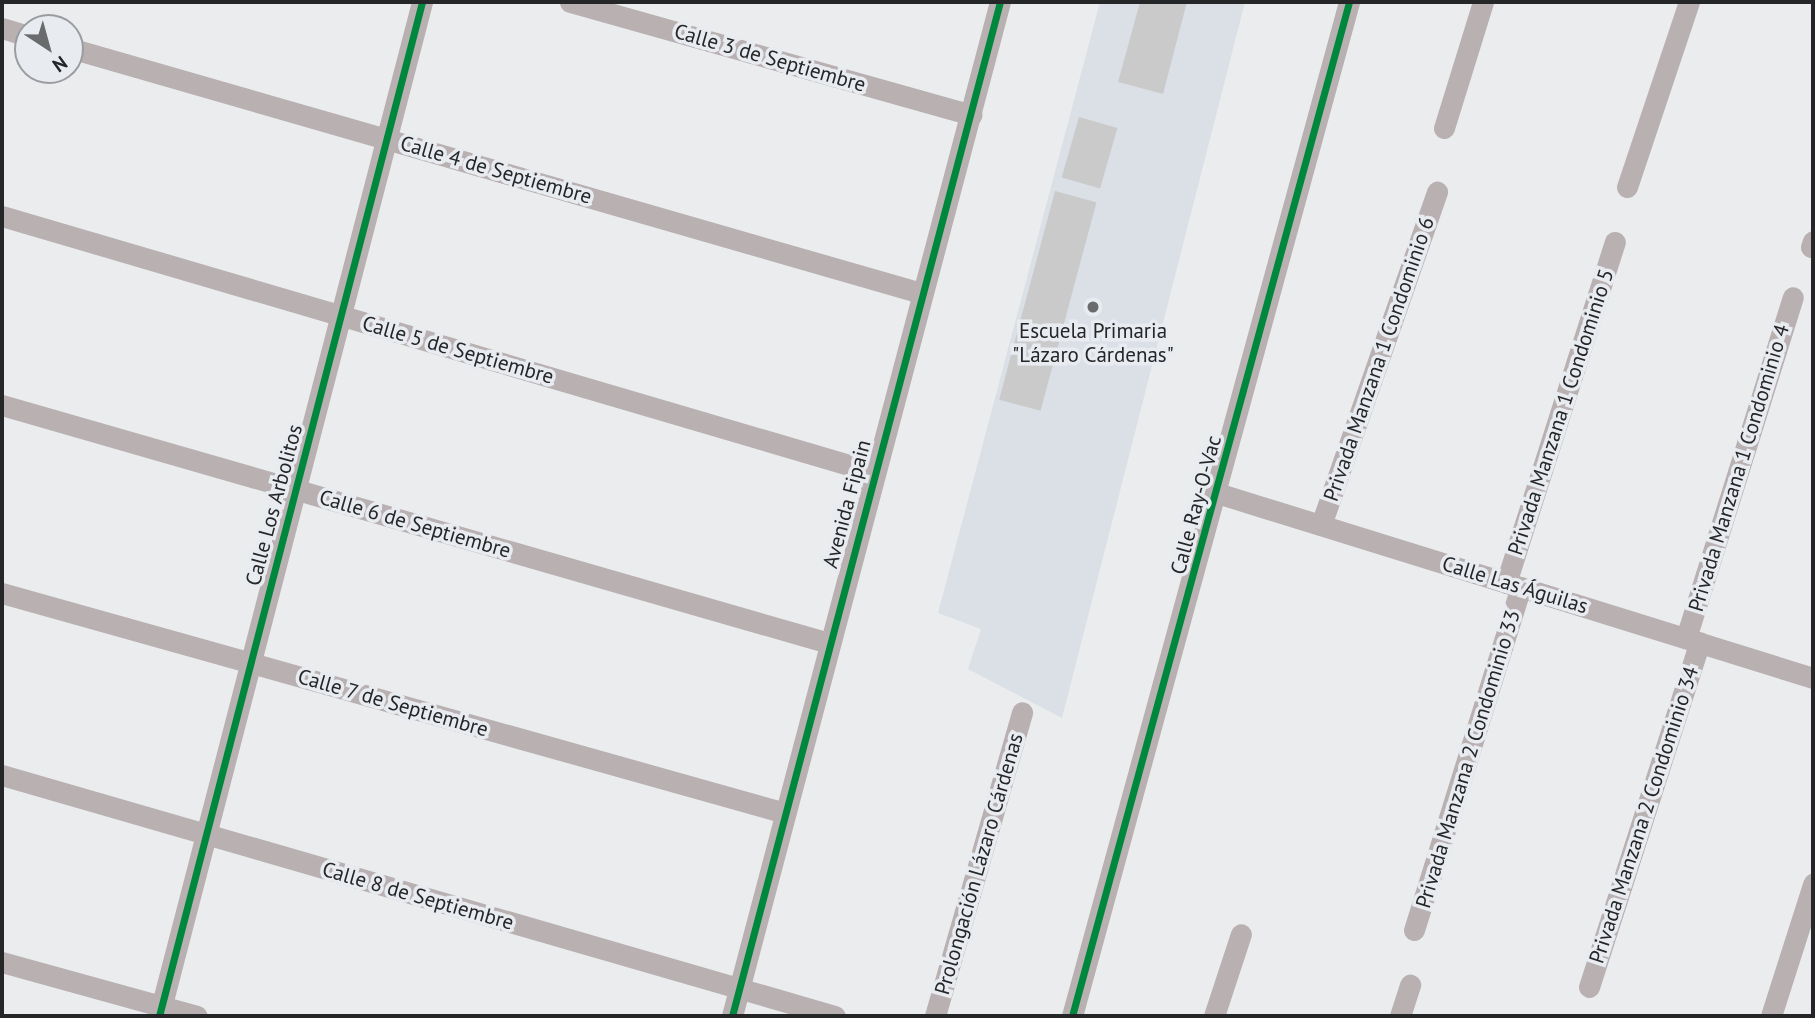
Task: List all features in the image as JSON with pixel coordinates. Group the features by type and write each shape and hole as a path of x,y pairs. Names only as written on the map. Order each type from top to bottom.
{"street":[{"name":"Calle Los Arbolitos","path":"160,1011 422,2"},
{"name":"Calle 3 de Septiembre","path":"570,2 971,115"},
{"name":"Avenida Fipain","path":"732,1016 873,472 1000,2"},
{"name":"Calle Ray-O-Vac","path":"1072,1016 1217,494 1349,2"},
{"path":"1444,128 1483,2"},
{"path":"1627,187 1689,2"},
{"name":"Calle 4 de Septiembre","path":"84,52 921,293"},
{"name":"Privada Manzana 1 Condominio 6","path":"1321,525 1437,192"},
{"name":"Calle 5 de Septiembre","path":"2,216 873,472"},
{"name":"Privada Manzana 1 Condominio 5","path":"1514,585 1615,242"},
{"name":"Privada Manzana 1 Condominio 4","path":"1693,640 1793,297"},
{"name":"Calle 6 de Septiembre","path":"2,405 829,643"},
{"name":"Calle Las Águilas","path":"1217,494 1813,678"},
{"name":"Privada Manzana 2 Condominio 33","path":"1414,930 1514,585"},
{"name":"Calle 7 de Septiembre","path":"2,593 785,813"},
{"name":"Privada Manzana 2 Condominio 34","path":"1589,987 1693,640"},
{"name":"Prolongación Lázaro Cárdenas","path":"935,1016 1022,712"},
{"name":"Calle 8 de Septiembre","path":"2,775 738,991 835,1016"},
{"path":"1771,1016 1813,884"},
{"path":"1214,1016 1241,934"},
{"path":"2,962 160,1011 197,1016"},
{"path":"1400,1016 1410,985"}],"shaded area":[{"name":"Escuela Primaria \"Lázaro Cárdenas\"","path":"1100,2 1245,2 1062,718 968,669 981,629 938,613"}],"building":[{"path":"1140,2 1187,2 1163,94 1118,82"},
{"path":"1079,117 1117,128 1100,189 1062,178"},
{"path":"1055,191 1097,202 1041,411 999,400"}],"cycle path":[{"path":"159,1016 422,2"},
{"path":"732,1016 1000,2"},
{"path":"1072,1016 1349,2"}],"place":[{"name":"Escuela Primaria \"Lázaro Cárdenas\"","path":"1093,307"}]}
